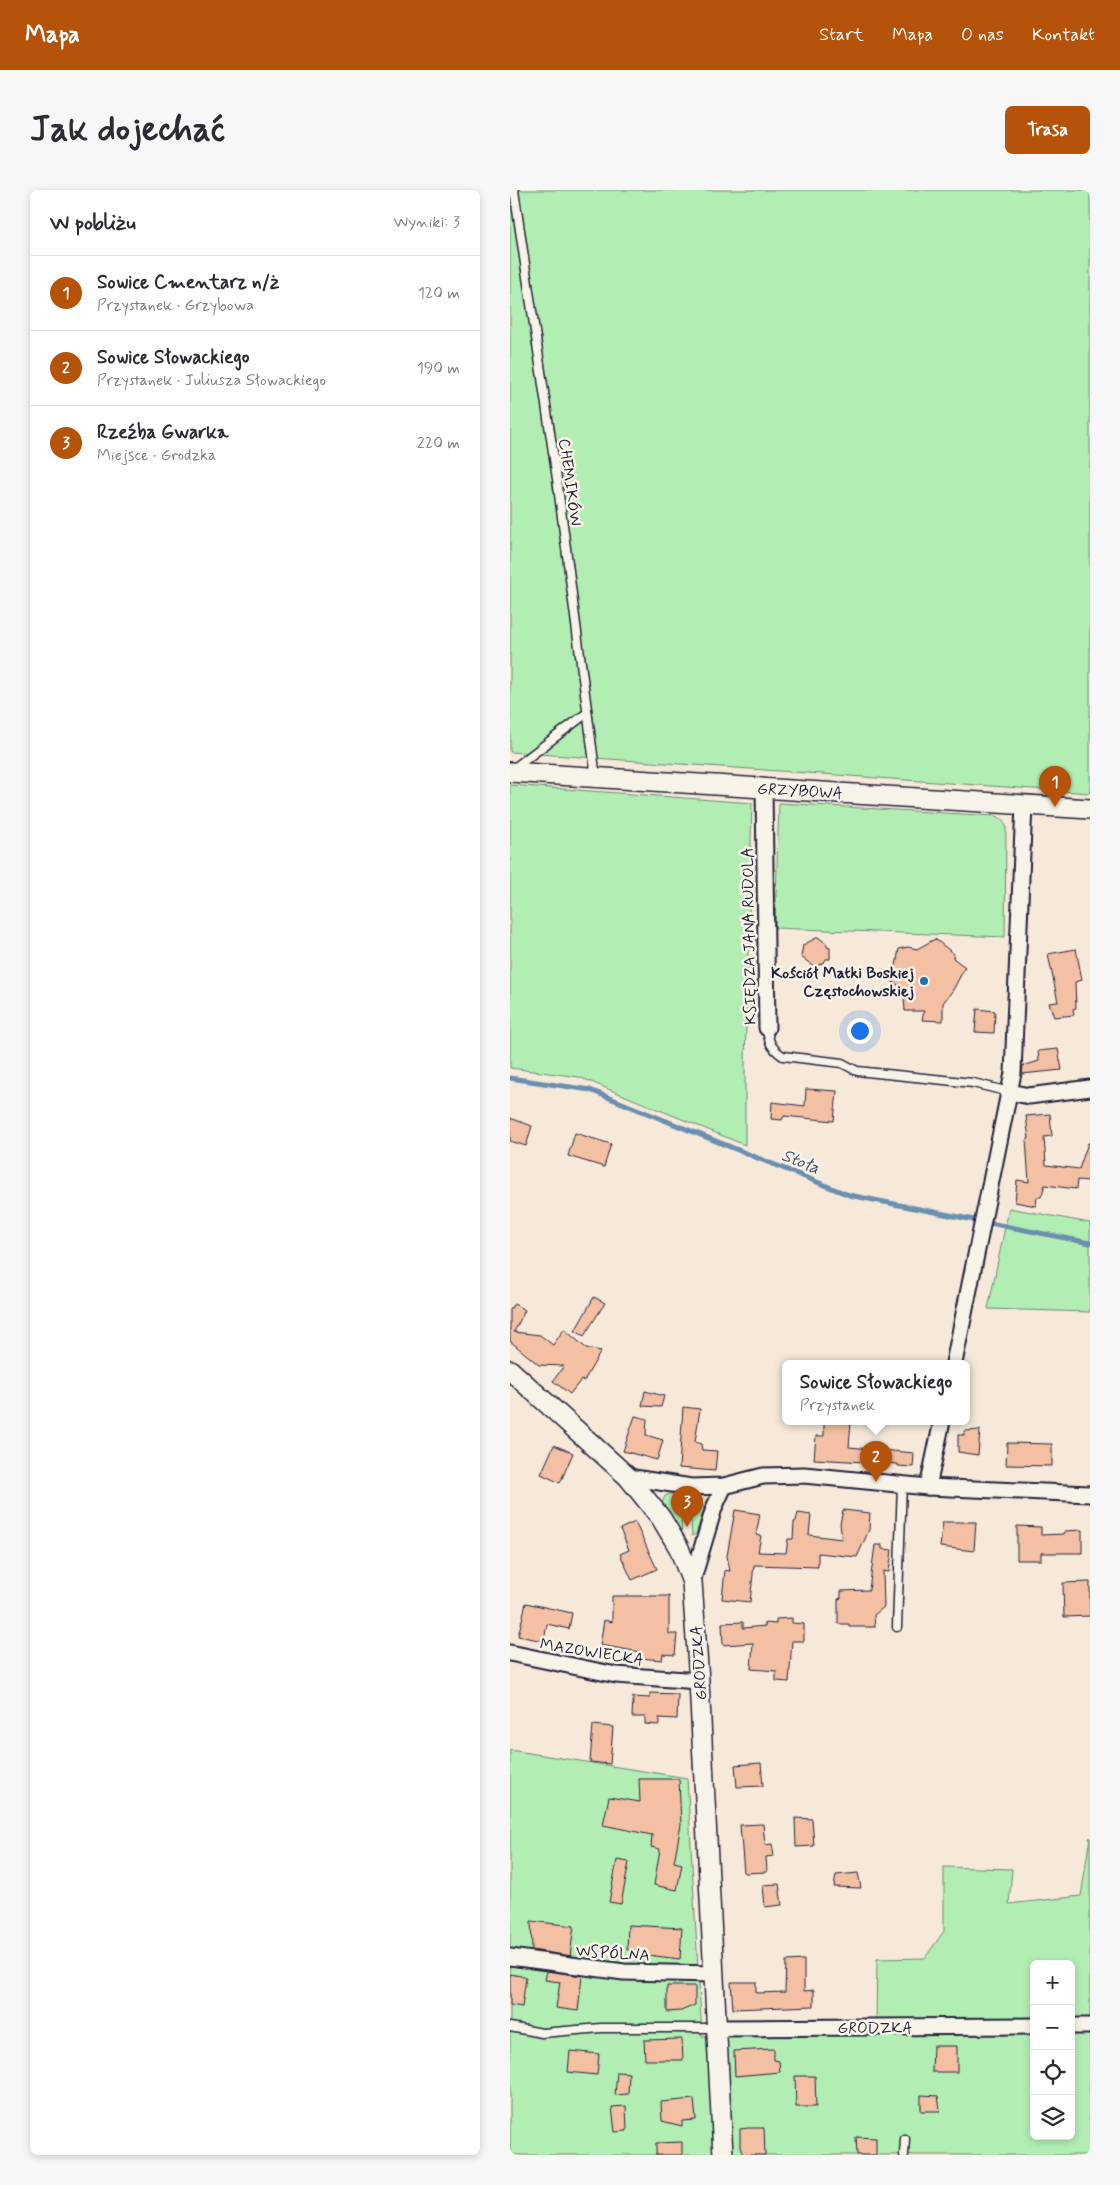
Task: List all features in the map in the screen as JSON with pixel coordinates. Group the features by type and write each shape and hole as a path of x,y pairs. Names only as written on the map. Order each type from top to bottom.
{"street":[{"name":"GRZYBOWA","path":"510,772 1090,809"},
{"name":"KSIĘDZA JANA RUDOLA","path":"764,788 767,1028"},
{"path":"955,1360 1013,1073 1024,804"},
{"path":"1010,1092 1029,1096 1090,1088"},
{"name":"GRODZKA","path":"510,1370 628,1478 661,1518 679,1548 692,1582 699,1681 723,2155"},
{"path":"928,1487 941,1425"},
{"path":"628,1478 692,1487 724,1486 763,1476 804,1475 928,1487 1090,1494"},
{"path":"692,1582 714,1508 724,1486"},
{"name":"MAZOWIECKA","path":"510,1653 616,1676 699,1681"},
{"name":"WSPÓLNA","path":"510,1957 624,1972 714,1974"},
{"name":"GRODZKA","path":"717,2028 1030,2026"},
{"path":"1075,2026 1090,2026"}],"lane":[{"name":"CHEMIKÓW","path":"514,190 557,479 596,778"},
{"path":"510,772 587,713"},
{"name":"KSIĘDZA JANA RUDOLA","path":"767,1028 770,1044 775,1051 783,1056 842,1063 857,1071 973,1082 1010,1092"},
{"path":"897,1627 902,1484"},
{"path":"510,2027 542,2033 601,2028 717,2028"},
{"path":"904,2155 905,2139"}],"green space":[{"path":"510,190 1090,190 1090,793 510,752"},
{"path":"510,785 752,803 745,1063 745,1145 579,1077 510,1068"},
{"path":"779,803 996,816 1002,819 1006,826 1005,937 775,928"},
{"path":"1009,1208 1090,1223 1090,1312 988,1309"},
{"path":"670,1494 690,1496 702,1504 704,1509 696,1534 692,1536 691,1521 681,1521 682,1536 661,1505 665,1496"},
{"path":"510,1750 687,1778 702,2036 874,2032 876,2022 877,1959 925,1958 944,1931 944,1867 1012,1869 1009,1904 1081,1896 1090,1837 1090,2155 510,2155"}],"building":[{"path":"818,937 830,948 830,959 826,959 815,967 801,957 803,945"},
{"name":"Kościół Matki Boskiej Częstochowskiej","path":"935,939 954,954 953,958 965,967 953,990 943,1003 943,1021 922,1020 924,1011 905,1011 904,997 897,984 893,983 899,949 908,947 917,949"},
{"path":"1076,949 1082,980 1075,982 1076,1008 1073,1009 1074,1015 1054,1017 1049,1003 1058,1002 1048,954"},
{"path":"977,1009 995,1011 994,1033 975,1032"},
{"path":"1058,1049 1062,1070 1022,1074 1023,1066 1039,1061 1038,1051"},
{"path":"806,1089 837,1091 834,1121 784,1116 782,1120 771,1119 772,1102 805,1106"},
{"path":"1050,1114 1052,1136 1044,1137 1046,1165 1079,1169 1088,1143 1090,1143 1090,1181 1077,1180 1076,1189 1045,1185 1041,1197 1037,1197 1036,1206 1015,1202 1017,1180 1029,1182 1026,1140 1029,1139 1026,1116"},
{"path":"510,1118 532,1126 526,1146 510,1141"},
{"path":"575,1133 611,1144 604,1167 568,1156"},
{"path":"594,1297 605,1303 584,1336 575,1331"},
{"path":"514,1304 525,1310 514,1332 540,1335 553,1345 564,1329 586,1348 601,1351 584,1381 581,1380 570,1394 553,1381 564,1366 539,1365 510,1341 510,1310"},
{"path":"645,1391 664,1396 661,1407 642,1406"},
{"path":"683,1407 700,1409 695,1442 701,1444 702,1450 717,1451 715,1471 679,1468"},
{"path":"635,1416 647,1419 646,1435 663,1440 657,1460 623,1451"},
{"path":"824,1425 851,1425 849,1447 914,1453 913,1467 898,1466 898,1464 814,1459 816,1436 824,1436"},
{"path":"980,1430 978,1455 958,1452 958,1435 964,1435 964,1431"},
{"path":"1007,1443 1052,1444 1052,1466 1006,1465"},
{"path":"554,1445 573,1453 560,1483 541,1474"},
{"path":"735,1510 760,1514 756,1535 761,1536 758,1552 786,1553 788,1539 793,1539 794,1522 798,1513 811,1515 809,1535 842,1539 840,1524 843,1510 870,1513 869,1530 857,1557 818,1553 818,1567 754,1565 750,1602 722,1599 725,1570 730,1571 727,1556"},
{"path":"635,1522 657,1569 632,1580 620,1554 629,1550 620,1529"},
{"path":"943,1522 976,1522 974,1551 940,1547"},
{"path":"1017,1526 1041,1527 1041,1535 1064,1534 1065,1531 1082,1530 1082,1553 1041,1553 1041,1560 1017,1560"},
{"path":"875,1545 882,1545 882,1549 892,1550 889,1572 883,1571 884,1607 874,1615 875,1627 849,1627 849,1624 838,1624 838,1599 841,1598 841,1591 869,1590"},
{"path":"1090,1582 1090,1616 1064,1617 1063,1583"},
{"path":"612,1596 669,1596 669,1634 677,1634 675,1655 663,1654 662,1660 640,1658 640,1652 600,1645 604,1620 612,1622"},
{"path":"526,1603 572,1613 569,1629 547,1624 544,1641 518,1636"},
{"path":"792,1618 792,1623 804,1624 804,1641 792,1641 789,1682 776,1681 776,1671 751,1669 753,1643 723,1645 722,1623 743,1622 743,1628 765,1626 765,1623 776,1624 776,1619"},
{"path":"650,1693 678,1694 677,1719 659,1718 659,1725 645,1724 645,1717 632,1717 633,1697 650,1698"},
{"path":"593,1725 613,1727 610,1764 590,1762"},
{"path":"761,1763 763,1786 737,1787 735,1765"},
{"path":"639,1779 679,1779 681,1825 674,1862 682,1864 677,1890 654,1885 660,1849 651,1847 652,1835 603,1825 609,1797 640,1802"},
{"path":"795,1818 812,1819 814,1846 796,1847"},
{"path":"763,1824 765,1845 772,1844 774,1856 766,1857 767,1872 744,1873 740,1825"},
{"path":"617,1860 629,1862 621,1904 609,1902"},
{"path":"858,1873 861,1888 834,1887 836,1875"},
{"path":"779,1884 782,1905 765,1907 763,1885"},
{"path":"531,1921 574,1926 570,1956 532,1950"},
{"path":"628,1925 682,1928 680,1959 639,1954 639,1950 627,1950"},
{"path":"804,1960 804,1991 814,1990 814,2006 733,2009 731,1982 756,1982 756,1993 785,1992 786,1961"},
{"path":"547,1971 582,1976 578,2011 556,2008 560,1982 545,1980"},
{"path":"510,1974 526,1977 522,2007 510,2005"},
{"path":"667,1986 695,1986 695,2005 681,2011 667,2012"},
{"path":"682,2039 683,2060 645,2060 644,2040"},
{"path":"933,2046 957,2046 957,2072 932,2072"},
{"path":"774,2049 774,2060 779,2061 780,2072 735,2076 734,2051"},
{"path":"570,2051 599,2054 597,2075 568,2072"},
{"path":"617,2072 629,2073 628,2094 615,2095"},
{"path":"795,2076 815,2076 816,2107 796,2107"},
{"path":"921,2095 938,2096 940,2111 921,2111"},
{"path":"694,2099 696,2120 682,2121 682,2126 662,2121 661,2102"},
{"path":"626,2106 627,2131 615,2132 612,2107"},
{"path":"764,2128 765,2155 743,2155 740,2147 740,2129"},
{"path":"856,2137 876,2138 876,2155 857,2155"},
{"path":"682,2142 682,2155 656,2155 656,2143"}],"waterway":[{"name":"Stoła","path":"510,1078 590,1090 849,1195 1090,1243"}],"place":[{"name":"Sowice Cmentarz n/ż","path":"1055,807"},
{"name":"Kościół Matki Boskiej Częstochowskiej","path":"924,981"},
{"name":"Sowice Słowackiego","path":"876,1482"},
{"name":"Rzeźba Gwarka","path":"687,1527"}]}
